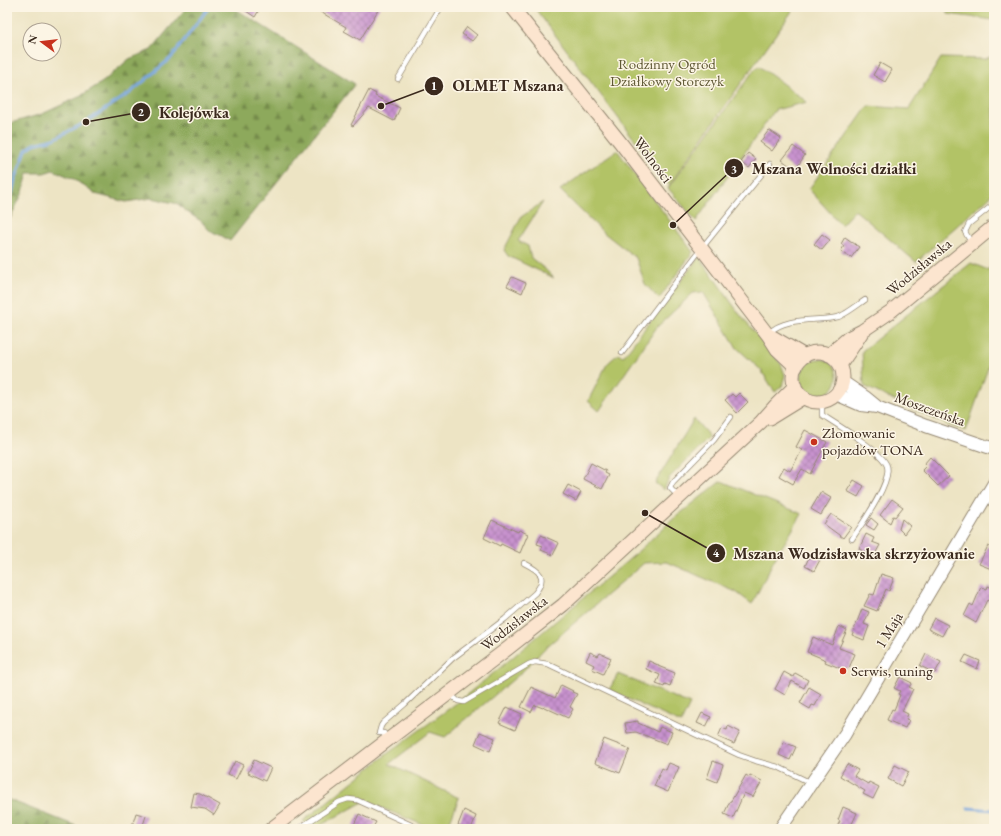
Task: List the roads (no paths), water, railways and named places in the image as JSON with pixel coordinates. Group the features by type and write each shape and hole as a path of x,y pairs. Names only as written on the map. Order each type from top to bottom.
{"main road":[{"name":"Wolności","path":"512,7 620,142 768,335 777,349 796,367"},
{"name":"Wodzisławska","path":"830,355 848,338 862,331 890,312 994,226"},
{"name":"Wodzisławska","path":"840,365 862,331"},
{"name":"Wolności","path":"768,335 805,356"},
{"path":"819,352 830,355 836,359 840,365 843,382 840,389 830,399 822,402 811,401 804,397 795,386 794,378 796,367 805,356 812,353 819,352"},
{"name":"Wodzisławska","path":"271,829 563,605 761,422 795,386"},
{"name":"Wodzisławska","path":"761,422 804,397"}],"street":[{"name":"Moszczeńska","path":"843,382 877,407"},
{"name":"Moszczeńska","path":"836,394 861,405 877,407 994,450"},
{"name":"1 Maja","path":"780,829 845,734 994,484"}],"lane":[{"path":"398,79 441,7"},
{"path":"622,353 701,248 770,164"},
{"path":"972,244 965,232 969,224 994,204"},
{"path":"768,335 775,328 787,323 840,316 865,300"},
{"path":"822,402 822,415 872,449 883,459 888,467 887,477 883,489 852,539"},
{"path":"680,498 670,488 714,440 731,417"},
{"path":"386,742 384,734 379,733 383,723 453,658 505,619 539,588 542,579 540,574 535,568 524,563"},
{"path":"449,693 458,701 464,702 529,664 535,662 548,664 739,755 778,766 812,783"},
{"path":"298,829 339,802 348,799 357,800 420,829"}],"waterway":[{"path":"7,199 12,193 26,150 34,144 54,139 86,122 130,93 171,58 209,7"},
{"path":"968,808 994,810"}],"place":[{"name":"OLMET Mszana","path":"381,106"},
{"name":"Kolejówka","path":"86,122"},
{"name":"Mszana Wolności działki","path":"673,225"},
{"name":"Złomowanie pojazdów TONA","path":"814,442"},
{"name":"Mszana Wodzisławska skrzyżowanie","path":"645,513"},
{"name":"Serwis, tuning","path":"843,671"}],"park label":[{"name":"Rodzinny Ogród Działkowy Storczyk","path":"667,72"}]}
